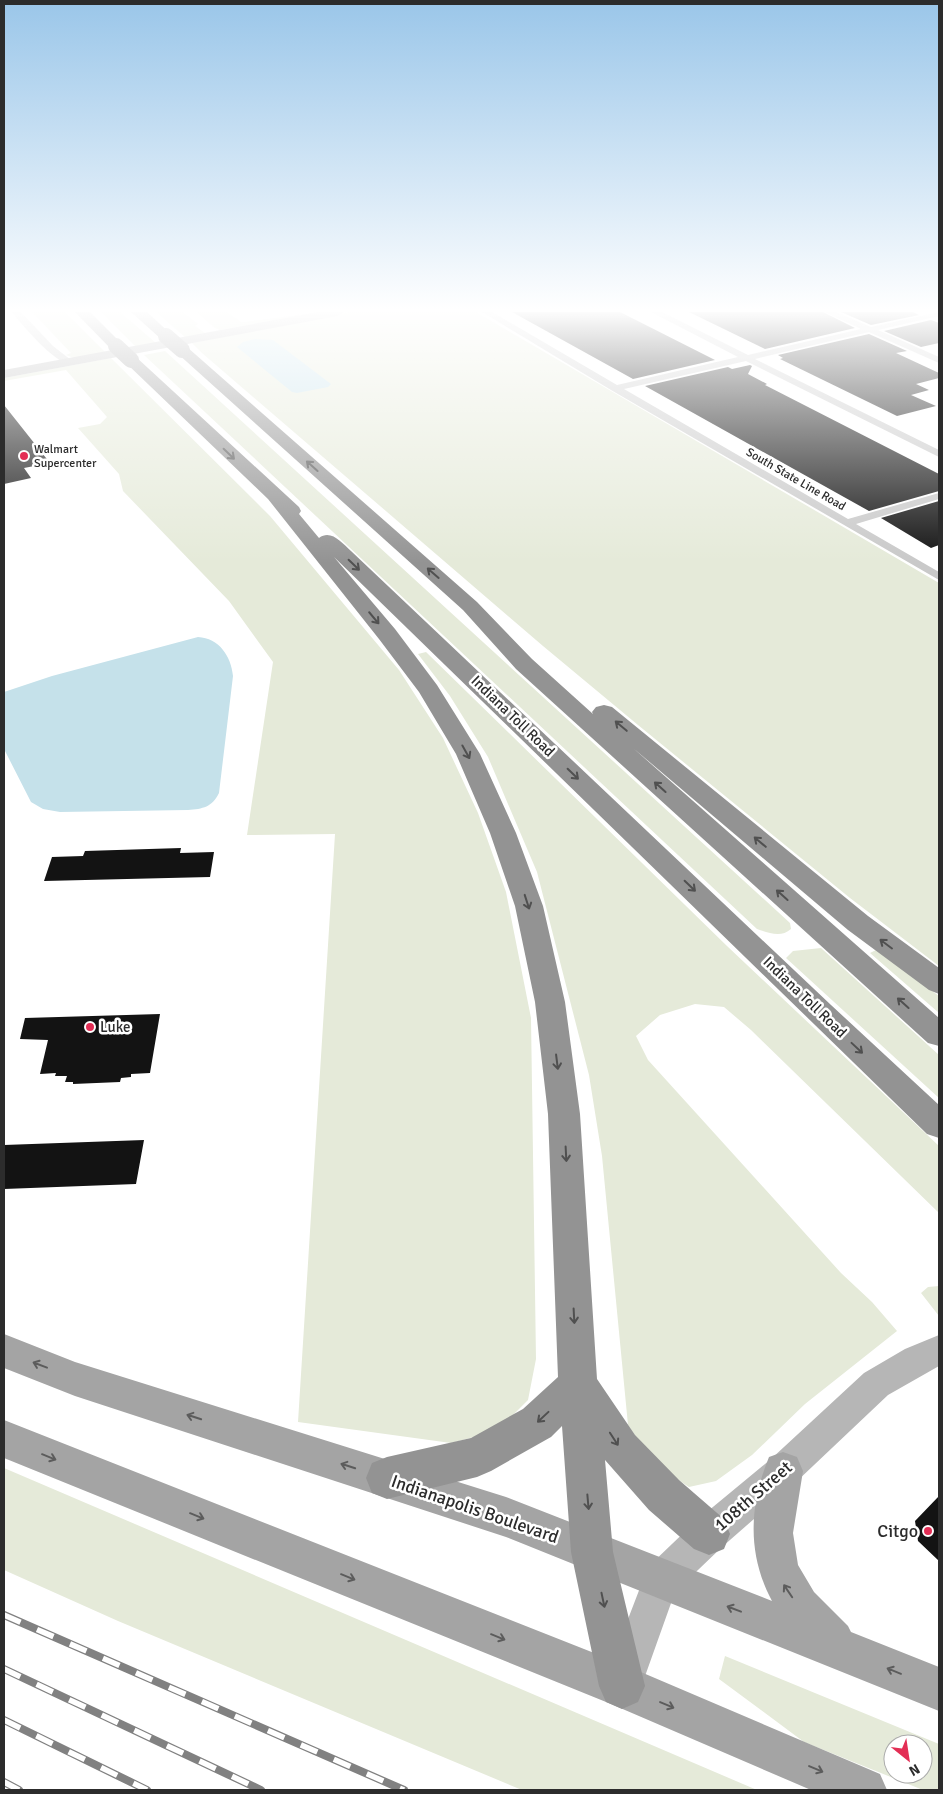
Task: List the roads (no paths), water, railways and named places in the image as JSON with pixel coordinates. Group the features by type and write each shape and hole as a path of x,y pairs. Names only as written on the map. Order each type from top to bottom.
{"highway":[{"name":"Indiana Toll Road","path":"169,396 277,499 344,555 939,1125"},
{"path":"233,396 470,606 539,658 858,923 939,983"},
{"path":"277,499 387,634 429,690 468,754 503,833 526,897 550,1002 563,1105 578,1384 592,1552 622,1686"},
{"path":"470,606 524,664 939,1036"},
{"path":"387,1478 477,1457 537,1423 578,1384"},
{"path":"578,1384 621,1449 664,1495 709,1534"}],"main road":[{"name":"Indianapolis Boulevard","path":"4,1351 75,1379 506,1517 939,1689"},
{"path":"4,1439 622,1686 864,1790"},
{"path":"783,1471 773,1533 776,1559 783,1583 815,1626 845,1652"}],"street":[{"name":"South State Line Road","path":"627,396 939,577"},
{"path":"822,396 939,454"},
{"path":"847,523 939,496"},
{"name":"108th Street","path":"622,1686 661,1580 709,1534 783,1471 828,1426 876,1384 917,1360 939,1350"}],"water":[{"path":"198,637 212,641 223,649 230,662 233,676 219,793 210,804 203,808 188,810 60,812 43,809 31,802 4,749 4,692 52,676"}],"railway":[{"path":"4,1615 404,1790"},
{"path":"4,1669 261,1790"},
{"path":"4,1720 147,1790"},
{"path":"4,1782 19,1790"}],"place":[{"name":"Walmart Supercenter","path":"24,456"},
{"name":"Luke","path":"90,1027"},
{"name":"Citgo","path":"928,1531"}]}
